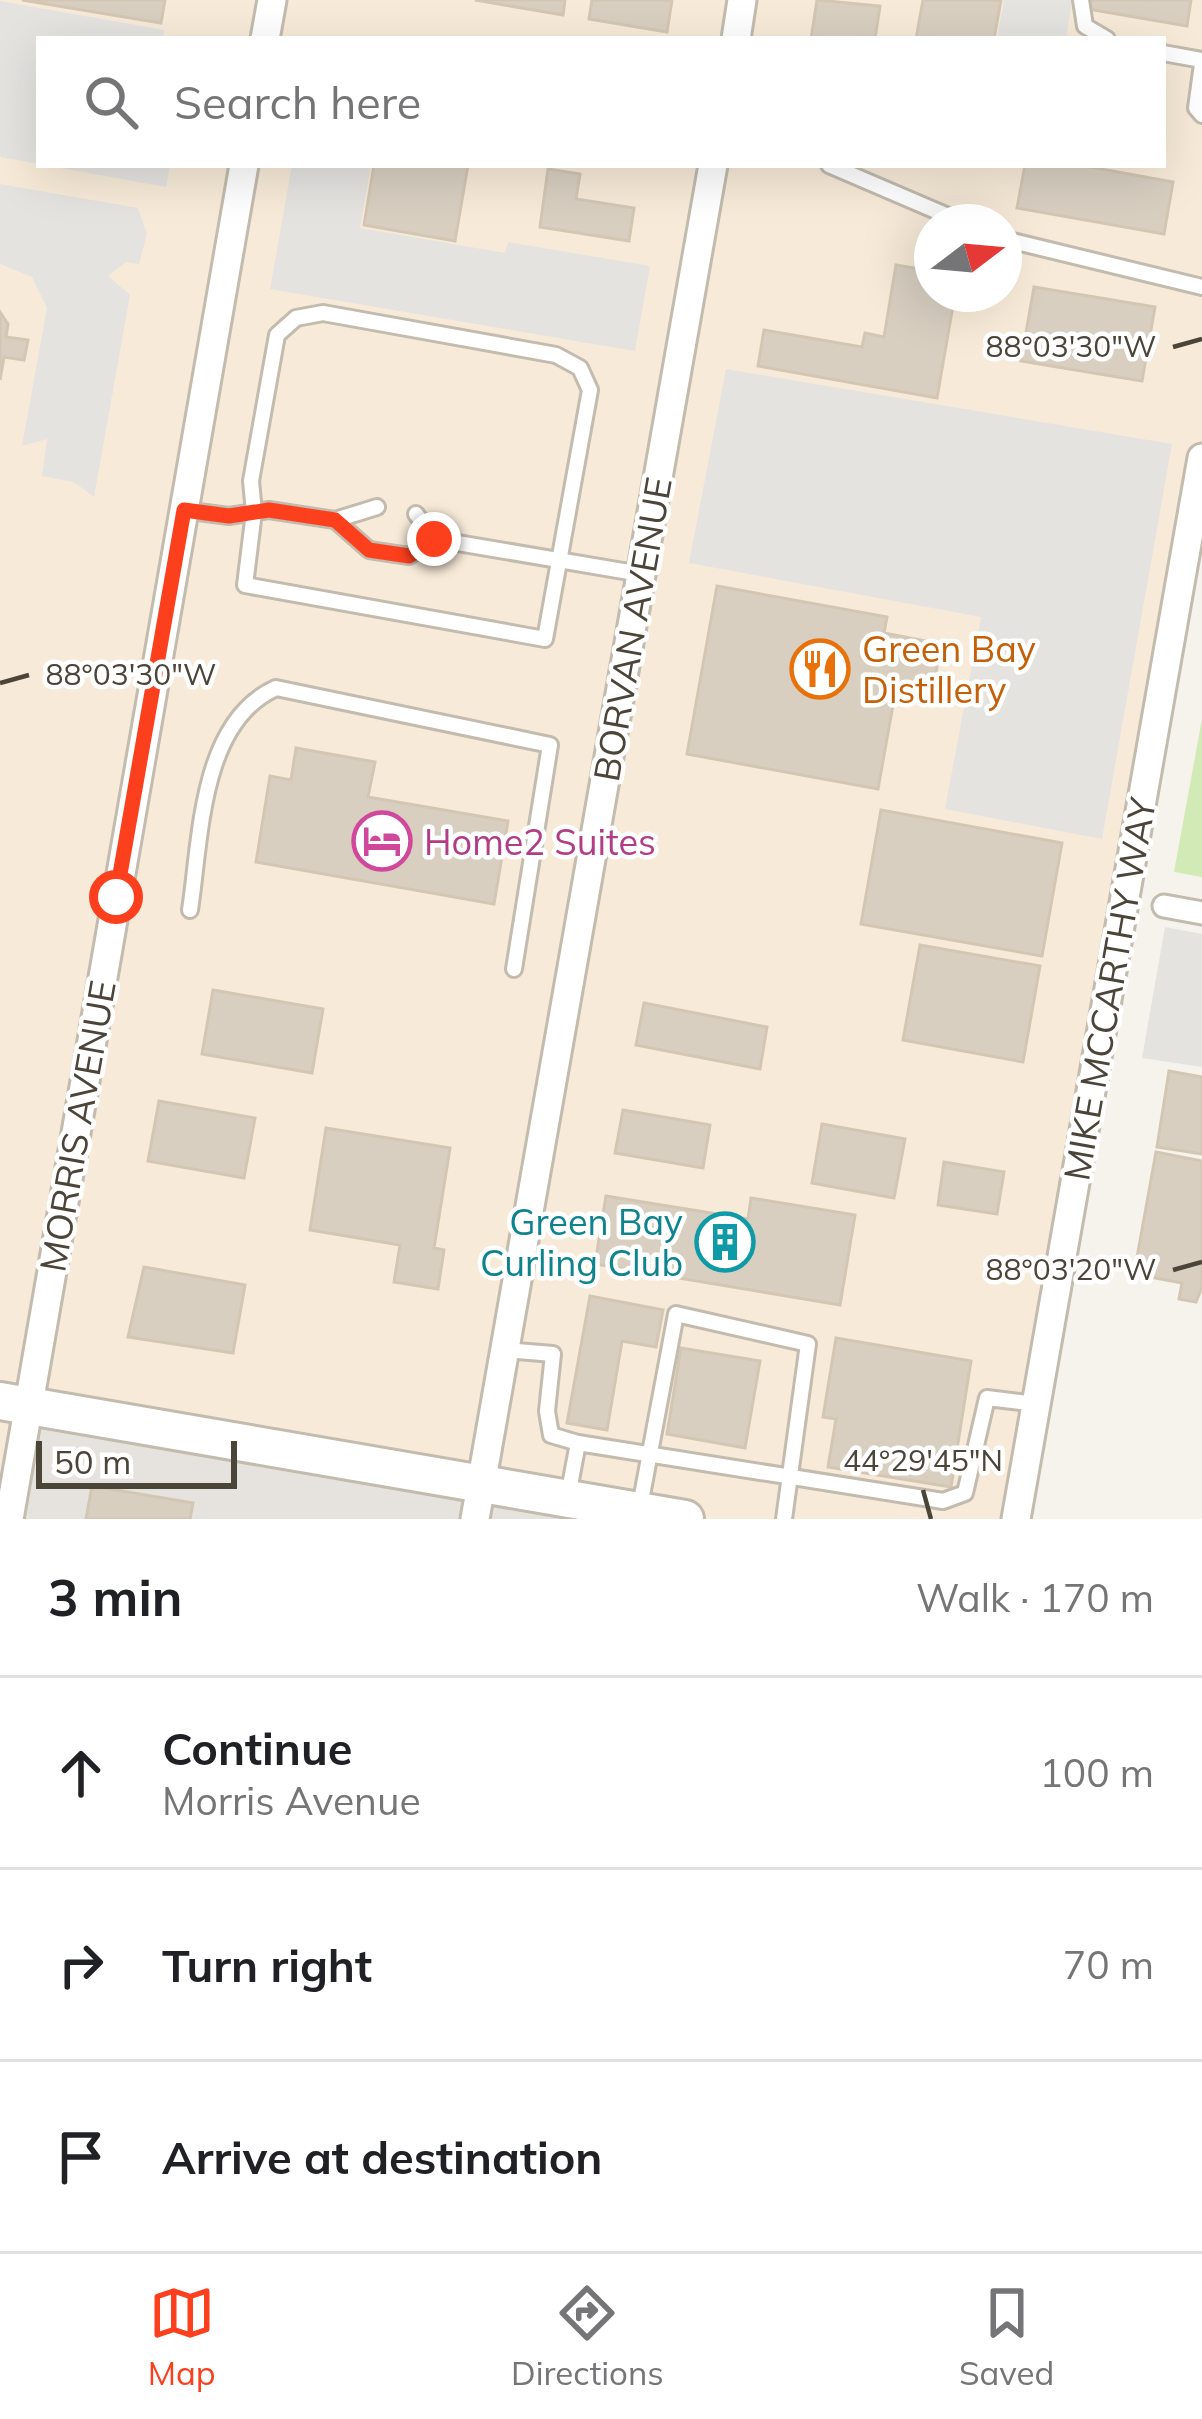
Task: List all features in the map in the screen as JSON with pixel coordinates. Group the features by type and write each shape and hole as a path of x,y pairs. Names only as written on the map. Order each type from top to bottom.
{"street":[{"path":"266,36 272,0"},
{"path":"736,36 742,0"},
{"name":"MORRIS AVENUE","path":"9,1519 14,1403 184,510 243,168"},
{"name":"BORVAN AVENUE","path":"478,1501 712,168"},
{"name":"MIKE MCCARTHY WAY","path":"1016,1519 1202,458"},
{"path":"1164,906 1202,913"},
{"path":"14,1403 478,1501 567,1498 685,1519"}],"lane":[{"path":"1081,0 1085,26 1102,36"},
{"path":"1166,53 1202,62 1196,108 1202,115"},
{"path":"837,168 920,204"},
{"path":"1022,243 1202,287"},
{"path":"323,313 556,355 580,368 590,390 562,560 545,639 245,585 254,512 251,481 277,334 296,318 323,313"},
{"path":"184,510 335,520 377,507"},
{"path":"416,514 434,539"},
{"path":"335,520 369,550 409,556 434,539 641,574"},
{"path":"190,910 221,742 250,700 276,688 550,745 514,969"},
{"path":"639,1511 676,1314 808,1344 784,1519"},
{"path":"505,1350 553,1354 547,1412 551,1435 789,1480 943,1501 965,1493 987,1398 1036,1404"},
{"path":"567,1498 578,1443"}],"shaded area":[{"path":"0,0 1202,0 1202,458 1016,1519 0,1519"},
{"path":"1004,0 1072,0 1066,36 998,36"},
{"path":"0,1 164,30 163,36 36,36 36,163 0,157"},
{"path":"61,168 169,168 166,187"},
{"path":"291,168 370,168 360,228 505,253 508,242 650,266 635,351 270,289"},
{"path":"0,184 138,208 147,234 139,264 126,262 108,276 130,295 94,497 74,482 42,476 47,439 22,446 47,308 32,277 0,264"},
{"path":"726,369 1172,444 1102,839 945,809 981,617 689,563"},
{"path":"1165,927 1202,934 1202,1067 1142,1058"},
{"path":"28,1405 685,1519 9,1519"}],"green space":[{"path":"1202,719 1202,877 1174,872"}],"building":[{"path":"22,0 165,0 161,23"},
{"path":"475,0 565,0 563,15"},
{"path":"592,0 672,0 667,32 589,19"},
{"path":"817,0 880,6 875,36 811,36"},
{"path":"923,0 1001,0 995,36 917,36"},
{"path":"1090,0 1191,0 1187,26 1088,9"},
{"path":"374,168 467,168 455,241 364,225"},
{"path":"1024,168 1096,168 1173,182 1164,234 1022,209 1018,204"},
{"path":"548,169 580,174 576,199 634,208 629,241 540,227"},
{"path":"896,265 914,268 914,312 952,312 937,398 758,366 764,330 862,347 865,333 884,337"},
{"path":"1034,287 1155,307 1142,381 1021,361"},
{"path":"0,312 8,324 6,337 28,340 24,360 4,357 0,380"},
{"name":"Green Bay Distillery","path":"717,586 887,617 884,633 941,644 931,701 895,694 878,789 687,754"},
{"name":"Home2 Suites","path":"296,748 375,762 368,797 508,821 494,904 256,862 270,776 291,780"},
{"path":"881,810 1062,843 1042,956 861,924"},
{"path":"920,945 1040,966 1023,1062 903,1040"},
{"path":"213,990 323,1009 312,1073 202,1054"},
{"path":"644,1003 767,1027 760,1069 636,1045"},
{"path":"1169,1071 1202,1077 1202,1154 1157,1147"},
{"path":"159,1101 255,1118 244,1178 148,1161"},
{"path":"623,1110 710,1125 703,1168 615,1153"},
{"path":"822,1124 905,1139 894,1198 812,1183"},
{"path":"326,1128 450,1148 434,1248 444,1250 438,1289 394,1282 400,1245 310,1230"},
{"path":"1156,1152 1202,1161 1202,1287 1196,1302 1179,1299 1182,1283 1134,1274"},
{"path":"944,1162 1004,1172 997,1214 938,1205"},
{"name":"Green Bay Curling Club","path":"606,1196 748,1219 751,1198 855,1215 840,1305 595,1264"},
{"path":"144,1267 245,1285 233,1353 128,1337"},
{"path":"590,1296 663,1310 656,1347 622,1341 607,1430 567,1423"},
{"path":"836,1338 971,1361 951,1487 828,1467 836,1419 823,1417"},
{"path":"681,1348 760,1361 745,1448 667,1434"},
{"path":"92,1486 193,1503 190,1519 86,1519"}],"place":[{"name":"Green Bay Distillery","path":"820,669"},
{"name":"Home2 Suites","path":"382,841"},
{"name":"Green Bay Curling Club","path":"725,1242"}],"route":[{"path":"116,897 184,510 229,516 269,510 335,520 369,550 409,556 434,539"}]}
